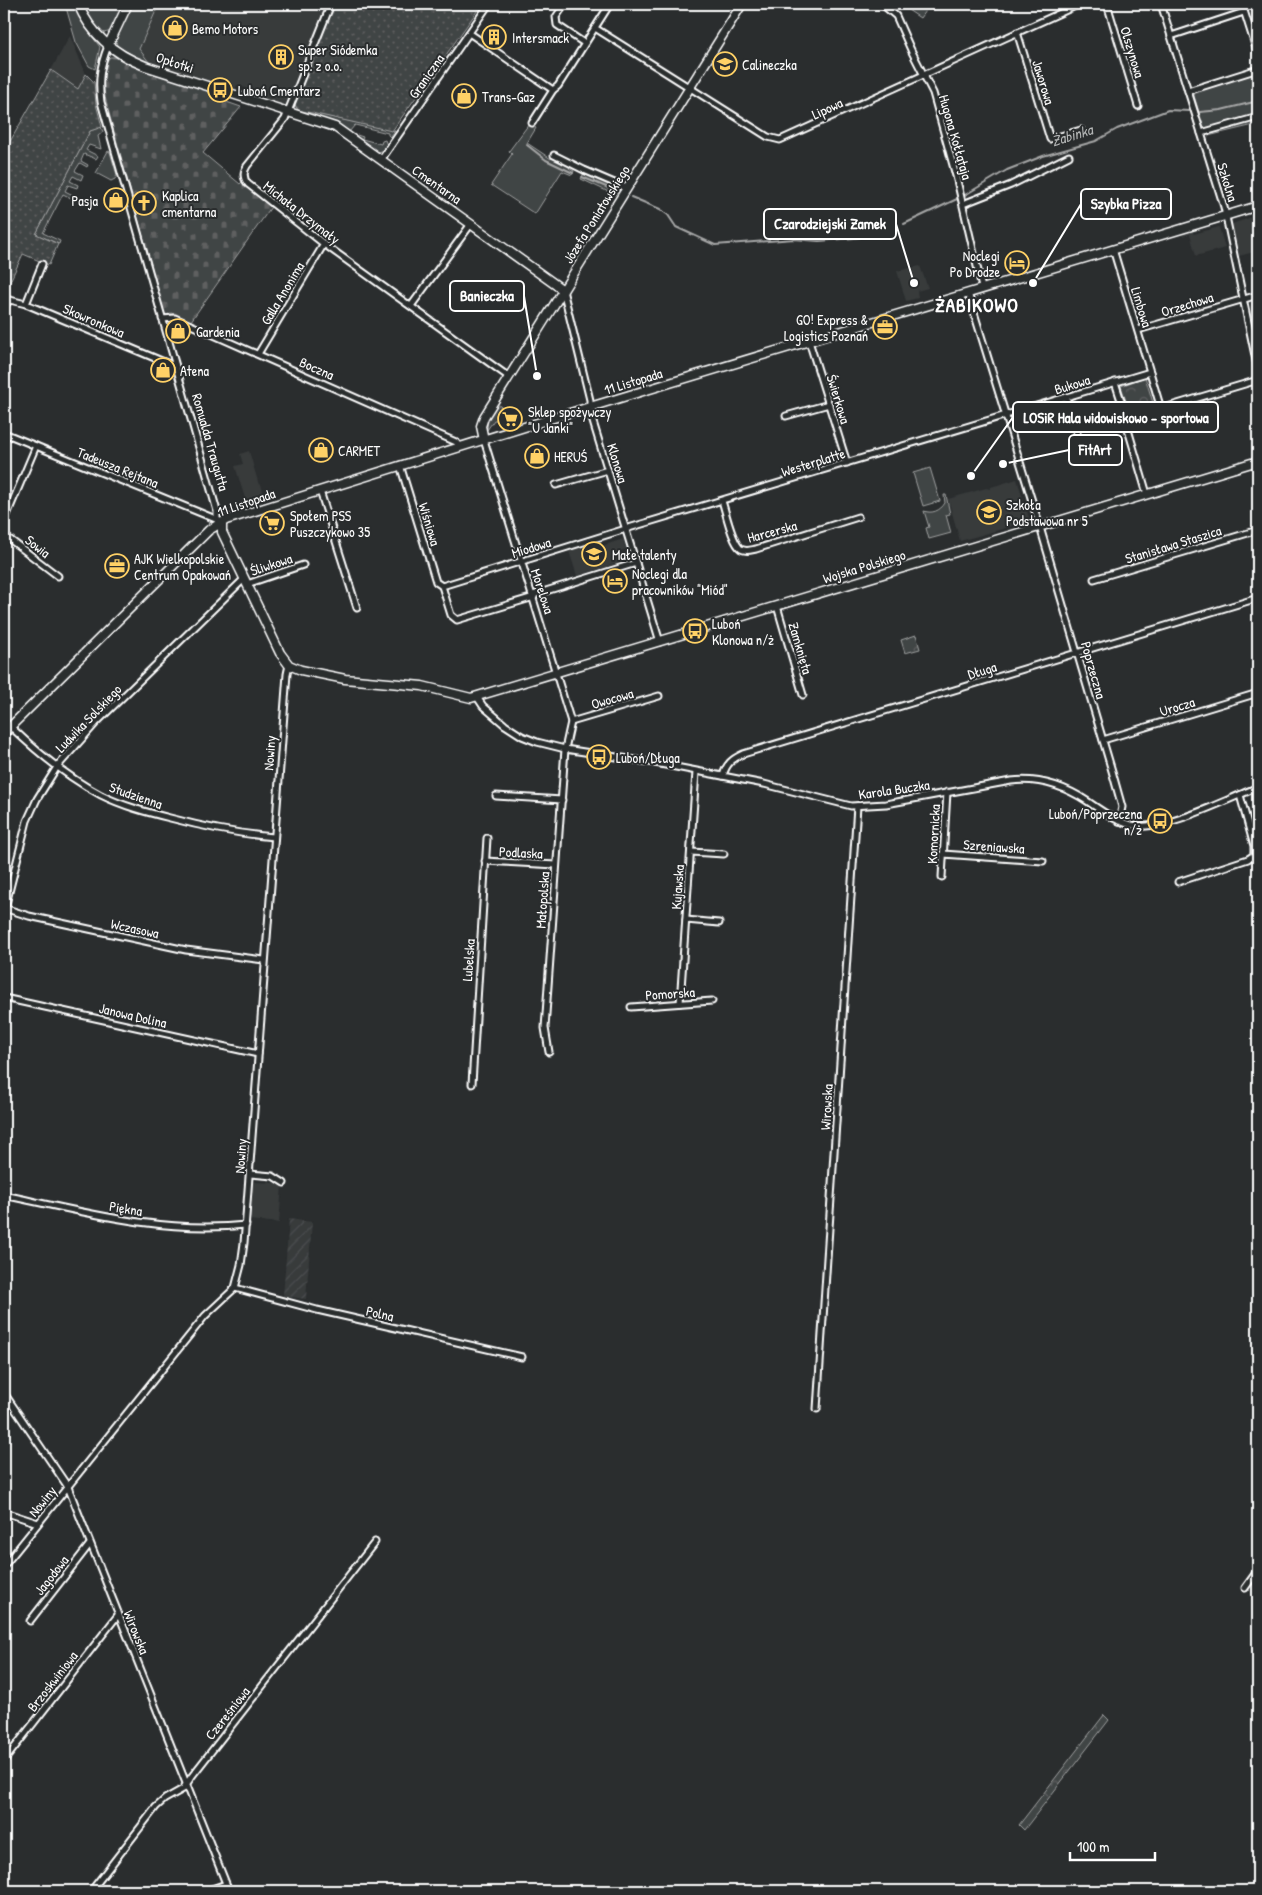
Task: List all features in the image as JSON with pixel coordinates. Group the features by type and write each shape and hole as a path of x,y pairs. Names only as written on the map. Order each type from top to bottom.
{"street":[{"name":"Opłotki","path":"78,4 91,28 108,46 121,55 145,66 288,113"},
{"path":"108,46 128,4"},
{"path":"288,113 331,4"},
{"name":"Graniczna","path":"382,160 490,4"},
{"path":"565,4 556,17 557,25 584,43"},
{"path":"532,123 610,4"},
{"name":"Józefa Poniatowskiego","path":"484,440 481,430 482,419 742,4"},
{"name":"Hugona Kołłątaja","path":"882,4 896,16 910,50 931,89 963,204 982,288"},
{"name":"Lipowa","path":"595,28 768,137 780,140 1080,4"},
{"name":"Olszynowa","path":"1107,4 1138,106"},
{"name":"Szkolna","path":"1161,4 1226,216 1258,370"},
{"path":"1242,4 1258,55"},
{"path":"1171,36 1244,12"},
{"name":"Jaworowa","path":"1017,32 1050,139 1081,130"},
{"path":"469,33 553,90"},
{"name":"Romualda Traugutta","path":"108,46 99,75 99,89 104,112 222,532 280,653 289,665"},
{"path":"1188,91 1258,69"},
{"name":"Cmentarna","path":"288,113 335,127 563,290"},
{"name":"Michała Drzymały","path":"288,113 247,166 244,178 248,184 324,244 509,377"},
{"path":"1201,133 1258,117"},
{"path":"554,155 626,188"},
{"path":"963,204 1011,185 1069,156"},
{"name":"11 Listopada","path":"4,734 219,521 982,288 1258,206"},
{"path":"411,306 471,224"},
{"name":"Galla Anonima","path":"258,354 324,244"},
{"name":"Limbowa","path":"1113,249 1150,372"},
{"path":"26,304 42,264"},
{"name":"Klonowa","path":"563,290 590,400 590,407 660,642"},
{"path":"968,293 1040,526"},
{"name":"Orzechowa","path":"1138,330 1258,295"},
{"name":"Skowronkowa","path":"4,306 14,300 26,304 169,364 176,365"},
{"name":"Boczna","path":"162,319 175,318 456,442 460,447"},
{"name":"Świerkowa","path":"809,341 847,463"},
{"path":"1150,372 1161,409"},
{"name":"Bukowa","path":"1006,416 1150,372"},
{"path":"1115,382 1125,413 1129,417 1134,417 1258,380"},
{"path":"1066,398 1082,450"},
{"path":"786,416 829,404"},
{"name":"Westerplatte","path":"626,530 1006,416"},
{"path":"1129,417 1127,426 1147,494"},
{"name":"Tadeusza Rejtana","path":"4,433 219,521"},
{"name":"Morelowa","path":"484,440 571,722 565,749"},
{"path":"4,522 36,446"},
{"name":"Wojska Polskiego","path":"479,700 556,673 1258,461"},
{"name":"Wiśniowa","path":"400,465 435,580 437,584 442,586"},
{"path":"556,485 608,470"},
{"path":"320,491 357,608"},
{"name":"Harcerska","path":"722,501 735,541 740,548 745,550 756,549 858,517"},
{"name":"Poprzeczna","path":"1040,526 1122,807 1119,821"},
{"name":"Miodowa","path":"442,586 626,530"},
{"name":"Stanisława Staszica","path":"1094,579 1258,530"},
{"name":"Sowia","path":"4,535 58,576"},
{"path":"442,586 451,615 457,620 636,563"},
{"name":"Śliwkowa","path":"246,581 303,566"},
{"name":"Ludwika Solskiego","path":"4,908 27,821 37,799 57,768 89,730 246,581"},
{"name":"Długa","path":"723,776 725,767 729,762 743,754 1258,598"},
{"name":"Zamknięta","path":"777,606 803,695"},
{"path":"289,665 301,670 340,678 422,686 479,700"},
{"name":"Nowiny","path":"4,1566 205,1316 235,1288 242,1258 246,1225 264,960 289,665"},
{"name":"Urocza","path":"1103,740 1258,693"},
{"name":"Owocowa","path":"571,722 659,696"},
{"name":"Karola Buczka","path":"479,700 515,733 537,742 565,749 650,762 773,785 856,806 891,803 1018,780 1046,783 1074,794 1119,821 1138,826 1161,824 1258,787"},
{"name":"Studzienna","path":"11,727 33,749 57,768 96,792 130,807 226,831 274,837"},
{"name":"Małopolska","path":"549,1052 545,1028 565,749"},
{"name":"Kujawska","path":"680,1003 696,772"},
{"name":"Komornicka","path":"942,877 947,792"},
{"path":"1178,882 1248,859 1254,855 1254,846 1240,795"},
{"path":"496,796 562,800"},
{"name":"Wirowska","path":"817,1409 856,806"},
{"name":"Lubelska","path":"472,1084 487,838"},
{"path":"691,852 724,854"},
{"name":"Szreniawska","path":"944,854 1043,861"},
{"name":"Podlaska","path":"485,861 556,866"},
{"name":"Wczasowa","path":"4,908 29,916 186,950 264,960"},
{"path":"686,920 719,922"},
{"name":"Janowa Dolina","path":"4,998 258,1054"},
{"name":"Pomorska","path":"630,1007 712,1001"},
{"path":"250,1174 273,1176 284,1183"},
{"name":"Piękna","path":"4,1195 140,1222 191,1227 246,1225"},
{"name":"Polna","path":"235,1288 519,1356 518,1350"},
{"name":"Wirowska","path":"4,1393 68,1486 229,1891"},
{"path":"4,1512 38,1524"},
{"name":"Czereśniowa","path":"91,1891 156,1807 186,1785 375,1542"},
{"name":"Jagodowa","path":"30,1621 90,1544"},
{"path":"1245,1588 1258,1570"},
{"name":"Brzoskwiniowa","path":"4,1761 118,1615"},
{"path":"206,1891 226,1884"}],"shaded area":[{"path":"159,4 304,4 324,12 285,105 250,94 251,90 237,85 235,90 193,76 191,72 190,75 149,62 139,49"},
{"path":"70,36 86,74 78,90 51,70"},
{"path":"1258,215 1258,251 1239,256 1232,224"},
{"path":"1219,227 1225,248 1196,256 1190,234 1183,236 1182,234 1192,231 1194,234"},
{"path":"920,266 928,288 917,291 918,298 906,301 897,271"},
{"path":"249,451 266,502 248,508 235,466 243,464 240,454"},
{"name":"Szkoła Podstawowa nr 5","path":"1017,479 1030,521 960,541 948,499 986,488 990,489 991,487"},
{"path":"623,539 626,549 618,552 621,562 577,576 569,551 598,542 599,547"},
{"path":"253,1182 275,1183 282,1186 279,1223 249,1220"},
{"path":"289,1219 312,1222 306,1299 283,1296"}],"green space":[{"path":"65,4 73,4 83,24 100,47 95,69 89,66 76,42"},
{"path":"83,4 125,4 112,31 100,33 92,24"},
{"path":"133,4 159,4 139,49 149,62 117,46 117,35"},
{"path":"334,4 482,4 392,131 298,110 294,103"},
{"path":"899,4 930,4 920,18"},
{"path":"110,57 115,57 138,68 204,89 215,98 241,107 203,153 240,184 242,182 271,207 191,321 171,313 165,316 107,106 103,74 104,67"},
{"path":"51,70 78,89 86,74 94,82 96,104 102,127 90,131 36,234 58,244 49,265 23,254 4,294 4,152"},
{"path":"1258,72 1258,114 1207,129 1204,128 1194,96 1195,91"},
{"path":"294,103 298,110 395,131 390,137 388,133 355,125 349,132 334,123 295,110"},
{"path":"1258,119 1258,124 1208,136 1209,134"},
{"path":"529,124 536,128 527,143 551,159 553,156 553,158 570,166 569,168 574,171 572,175 562,171 535,214 491,185 512,154 509,151"},
{"path":"101,127 103,132 98,136 101,149 89,145 86,150 98,156 96,159 84,154 81,161 88,165 87,167 80,163 75,171 83,175 81,180 73,176 70,181 78,185 77,188 68,185 65,191 73,195 71,198 63,194 43,233 60,241 59,244 36,234 90,131"},
{"path":"357,135 363,137 362,139 381,144 385,140 387,145 382,151 377,152 355,137"},
{"path":"108,151 110,152 117,175 111,181 96,173"},
{"path":"584,173 619,189 615,195 581,179"},
{"path":"1145,377 1154,406 1132,413 1129,410 1121,386"},
{"path":"497,404 507,411 497,420 494,420 487,430 488,419"},
{"path":"930,468 940,501 923,506 913,473"},
{"path":"944,495 946,495 950,514 946,515 951,533 929,539 926,528 929,527 924,511 933,512 941,508 945,503"},
{"path":"916,635 920,649 905,653 901,640"},
{"path":"1104,1715 1109,1720 1024,1830 1019,1825"}],"waterway":[{"name":"Żabinka","path":"1200,112 1221,110 1258,101"},
{"name":"Żabinka","path":"965,195 1007,170 1043,156 1096,141 1117,129 1168,110 1189,111"},
{"name":"Żabinka","path":"527,145 546,160 573,173"},
{"name":"Żabinka","path":"582,177 616,191"},
{"name":"Żabinka","path":"631,197 660,209 668,215 676,227 715,245 794,239 819,241 854,238 896,228"},
{"name":"Żabinka","path":"904,224 957,199"}],"place":[{"name":"Bemo Motors","path":"175,28"},
{"name":"Intersmack","path":"494,37"},
{"name":"Super Siódemka sp. z o.o.","path":"281,57"},
{"name":"Calineczka","path":"725,64"},
{"name":"Luboń Cmentarz","path":"220,90"},
{"name":"Trans-Gaz","path":"464,96"},
{"name":"Pasja","path":"116,200"},
{"name":"Kaplica cmentarna","path":"144,203"},
{"name":"Noclegi Po Drodze","path":"1017,263"},
{"name":"Czarodziejski Zamek","path":"914,283"},
{"name":"Szybka Pizza","path":"1033,283"},
{"name":"GO! Express & Logistics Poznań","path":"885,327"},
{"name":"Gardenia","path":"178,331"},
{"name":"Atena","path":"163,370"},
{"name":"Banieczka","path":"537,376"},
{"name":"Sklep spożywczy \"U Janki\"","path":"510,419"},
{"name":"CARMET","path":"321,450"},
{"name":"HERUŚ","path":"537,456"},
{"name":"FitArt","path":"1003,464"},
{"name":"LOSiR Hala widowiskowo - sportowa","path":"971,476"},
{"name":"Szkoła Podstawowa nr 5","path":"989,512"},
{"name":"Społem PSS Puszczykowo 35","path":"272,523"},
{"name":"Małe talenty","path":"594,554"},
{"name":"AJK Wielkopolskie Centrum Opakowań","path":"117,566"},
{"name":"Noclegi dla pracowników \"Miód\"","path":"615,581"},
{"name":"Luboń Klonowa n/ż","path":"695,631"},
{"name":"Luboń/Długa","path":"599,757"},
{"name":"Luboń/Poprzeczna n/ż","path":"1160,821"}],"district":[{"name":"ŻABIKOWO","path":"977,305"}]}
